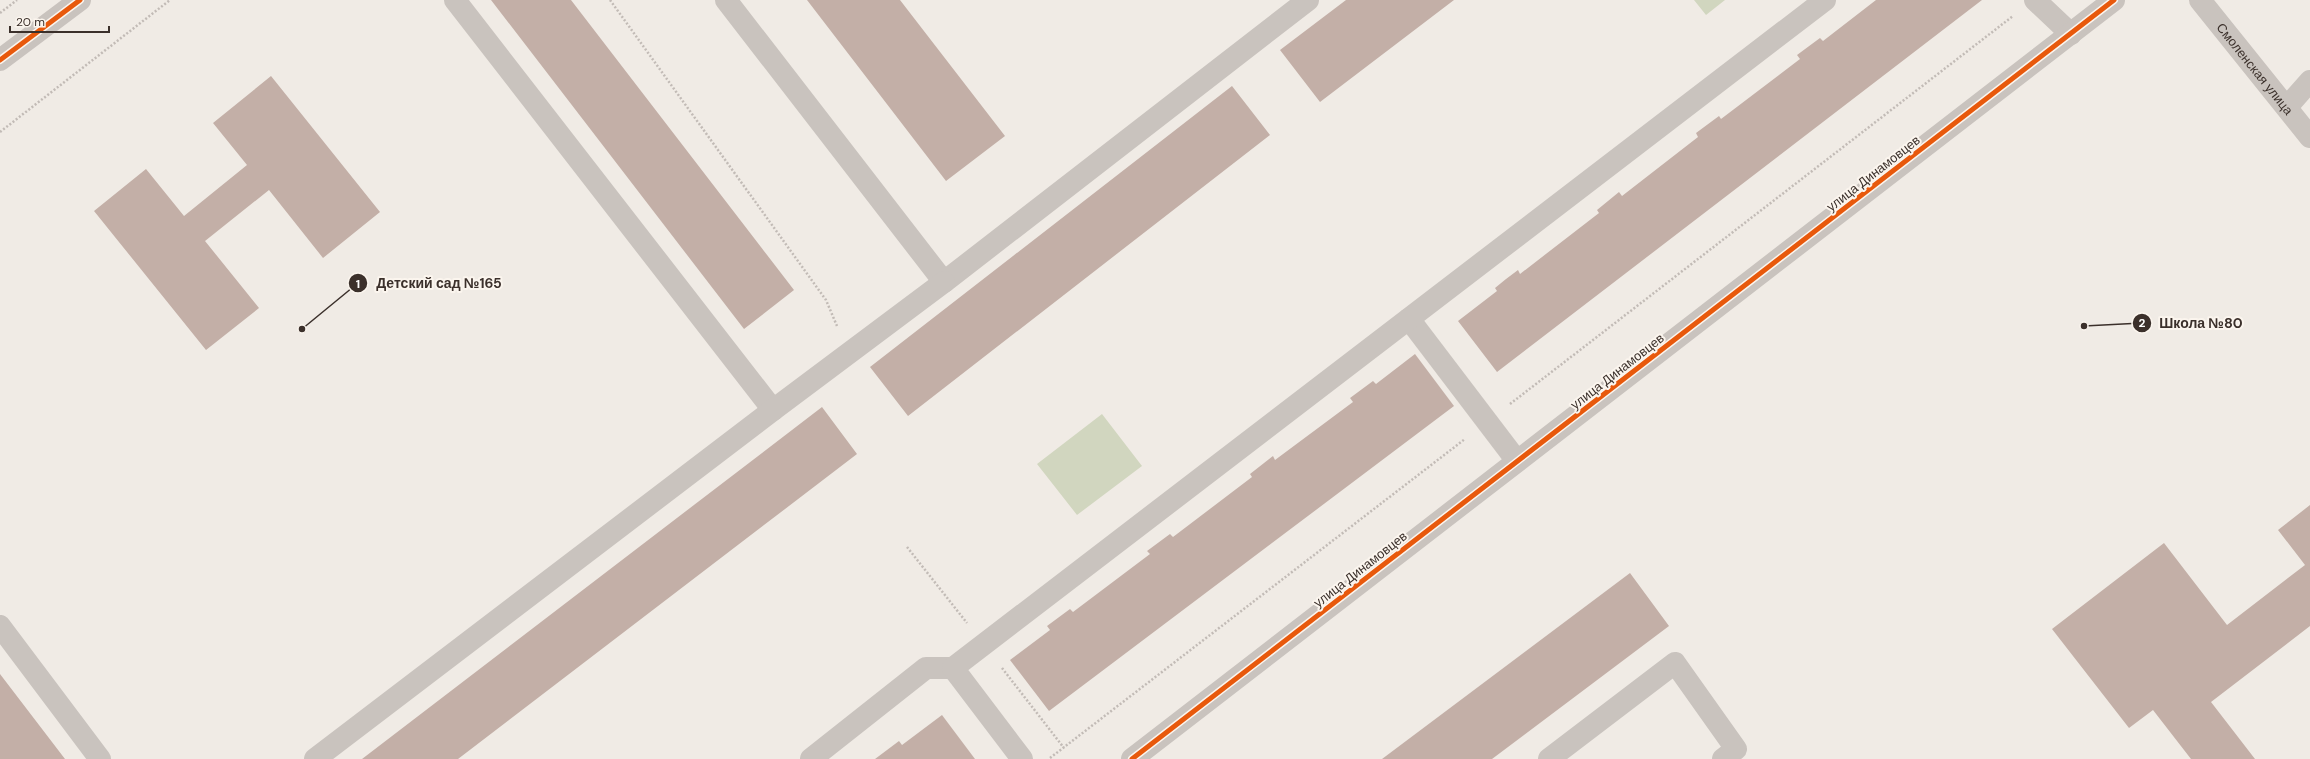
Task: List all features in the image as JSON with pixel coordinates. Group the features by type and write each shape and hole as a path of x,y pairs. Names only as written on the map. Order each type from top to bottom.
{"street":[{"path":"455,0 773,410"},
{"path":"726,0 944,282"},
{"path":"315,759 773,410 944,282 1308,0"},
{"path":"811,759 926,668 953,668 1825,0"},
{"path":"2035,0 2071,34"},
{"name":"улица Динамовцев","path":"1132,759 2114,0"},
{"name":"Смоленская улица","path":"2200,0 2310,136"},
{"path":"0,60 71,2"},
{"path":"2288,107 2310,81"},
{"path":"1410,319 1517,462"},
{"path":"0,626 100,759"},
{"path":"1549,759 1675,663 1736,749 1723,759"},
{"path":"953,668 1022,759"}],"path":[{"path":"0,13 17,0"},
{"path":"0,132 170,0"},
{"path":"610,0 826,300"},
{"path":"1049,759 2015,14"}],"green space":[{"path":"1694,0 1725,0 1706,15"},
{"path":"1102,414 1142,466 1077,515 1037,464"}],"building":[{"path":"491,0 571,0 794,290 744,329"},
{"path":"807,0 900,0 1005,136 946,181"},
{"path":"1346,0 1454,0 1320,102 1280,50"},
{"path":"1876,0 1982,0 1497,372 1458,321 1497,291 1495,288 1506,279 1518,270 1520,274 1599,213 1597,210 1619,192 1622,196 1698,137 1696,133 1719,116 1721,119 1800,59 1797,55 1820,38 1823,41"},
{"path":"271,76 380,212 323,258 269,190 205,241 259,308 206,350 94,211 146,169 184,216 247,165 213,123"},
{"path":"1232,86 1270,135 908,416 870,367"},
{"path":"1415,354 1454,406 1049,711 1010,660 1050,630 1047,626 1070,609 1073,612 1150,554 1147,551 1170,534 1173,537 1252,477 1250,474 1273,456 1275,460 1353,402 1350,398 1373,381 1376,384"},
{"path":"822,407 857,454 458,759 362,759"},
{"path":"2310,505 2310,626 2211,702 2255,759 2191,759 2153,710 2129,728 2052,629 2164,543 2227,625 2305,565 2278,530"},
{"path":"1630,573 1669,626 1492,759 1382,759"},
{"path":"0,674 65,759 0,759"},
{"path":"942,715 975,759 875,759 899,741 902,745"}],"cycle path":[{"path":"0,60 80,0"},
{"path":"1132,759 2114,0"}],"place":[{"name":"Школа №80","path":"2084,326"},
{"name":"Детский сад №165","path":"302,329"}]}
